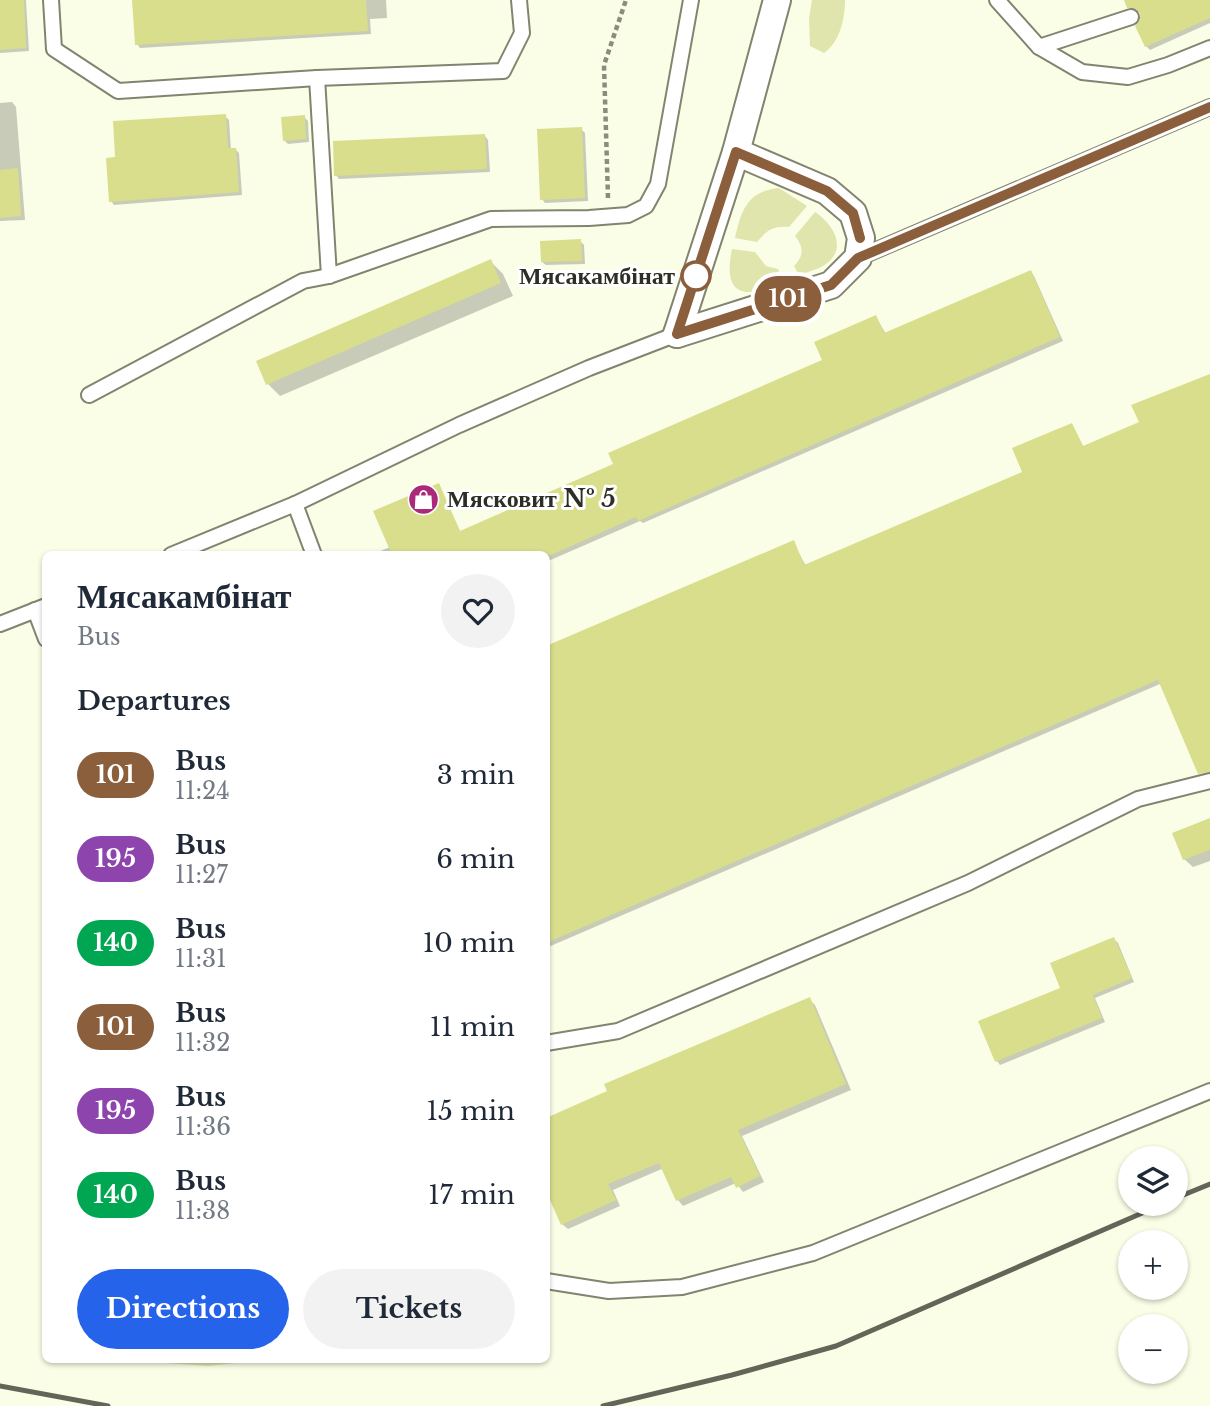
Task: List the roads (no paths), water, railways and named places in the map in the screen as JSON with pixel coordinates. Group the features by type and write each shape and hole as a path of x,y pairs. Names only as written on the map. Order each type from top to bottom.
{"street":[{"path":"677,334 736,152 777,0"},
{"path":"677,334 831,285 858,258 860,238 853,213 827,191 736,152"}],"lane":[{"path":"51,0 54,49 118,91 317,78 503,71 522,33 519,0"},
{"path":"89,395 303,281 329,276 491,219 608,217 628,215 646,206 658,184 691,0"},
{"path":"998,0 1039,47 1082,72 1128,77 1210,48"},
{"path":"1039,47 1131,17"},
{"path":"317,78 329,276"},
{"path":"858,258 1210,107"},
{"path":"181,551 295,504 459,425 589,368 677,334"},
{"path":"295,504 313,551"},
{"path":"0,624 40,608"},
{"path":"550,1042 618,1031 968,883 1138,799 1210,780"},
{"path":"550,1282 609,1291 682,1287 813,1253 1210,1091"}],"railway":[{"path":"1188,1193 1210,1184"},
{"path":"603,1406 732,1375 836,1346 1135,1216"},
{"path":"0,1386 108,1406"}],"place":[{"name":"Мясакамбінат","path":"696,276"},
{"name":"Мясковит № 5","path":"424,499"}]}
